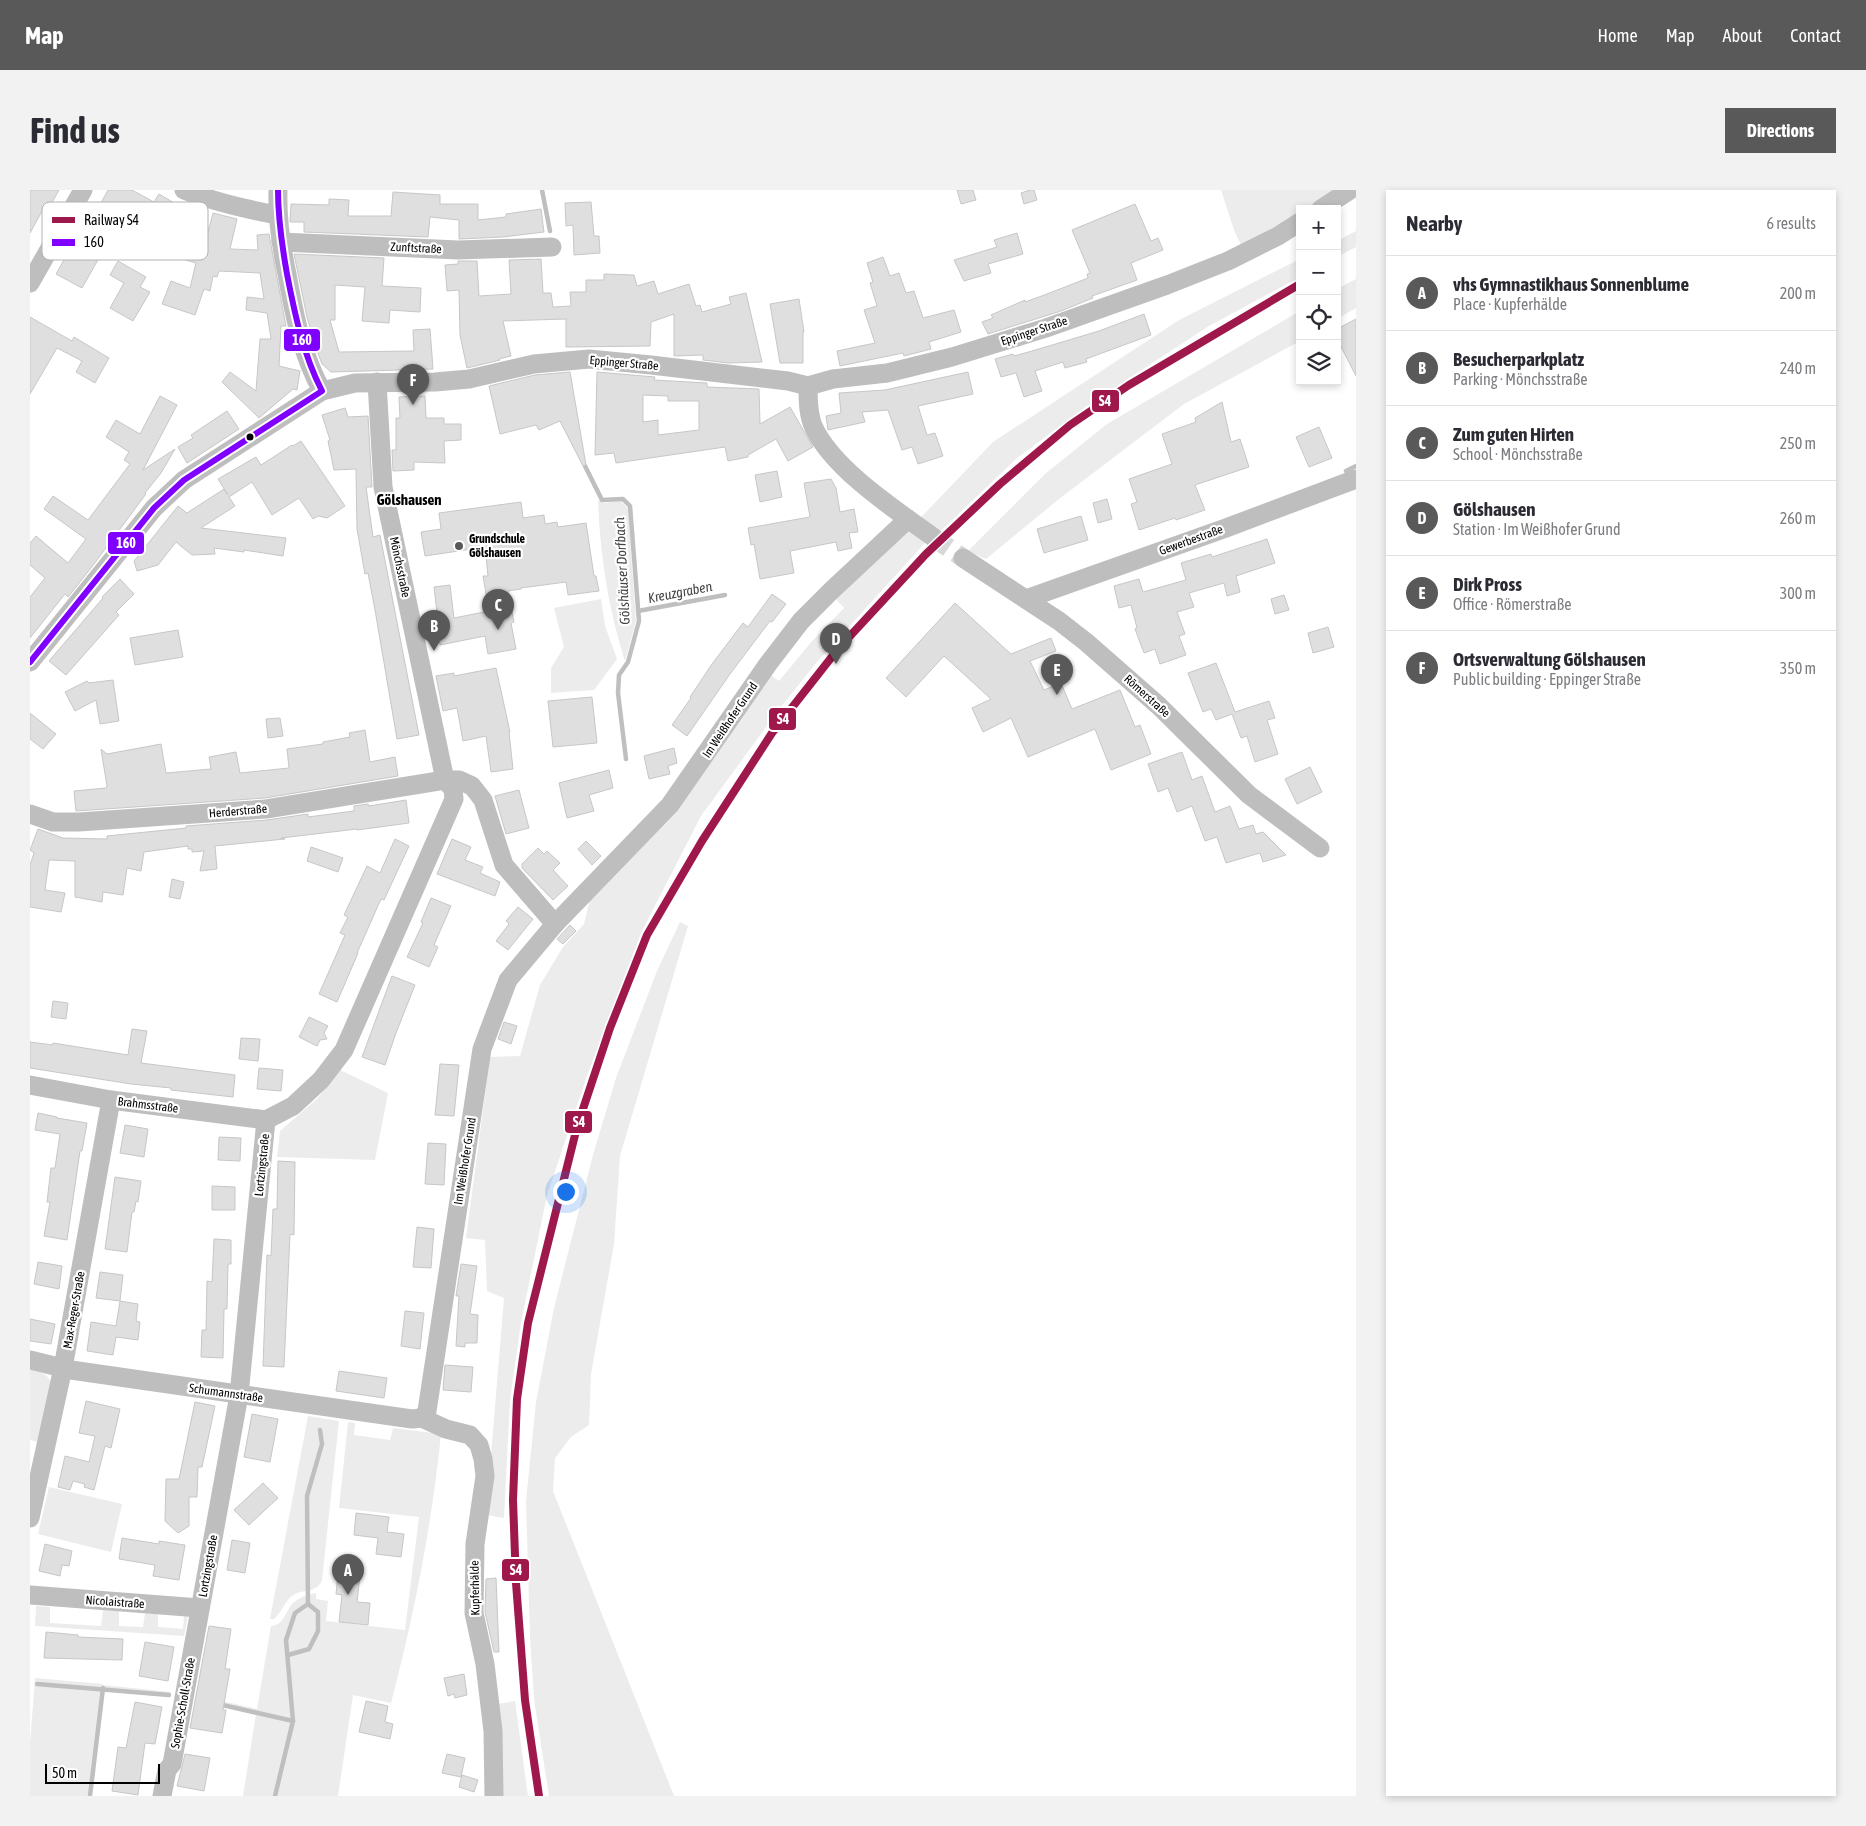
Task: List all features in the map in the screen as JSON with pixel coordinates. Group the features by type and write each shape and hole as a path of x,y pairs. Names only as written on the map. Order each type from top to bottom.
{"street":[{"path":"77,202 84,190"},
{"path":"184,190 207,199 245,209 277,214"},
{"path":"278,190 277,214 294,316 312,372 322,391"},
{"path":"1327,205 1350,190"},
{"name":"Eppinger Straße","path":"30,662 154,508 177,486 322,391 355,383 435,382 469,379 534,364 589,359 788,381 808,386 833,379 887,373 952,357 1046,328 1167,285 1228,261 1278,236 1296,225"},
{"name":"Zunftstraße","path":"281,242 458,250 552,247"},
{"path":"30,283 43,260"},
{"name":"Mönchsstraße","path":"377,382 383,487 445,780"},
{"path":"808,386 808,400 814,428 832,455 873,494 933,537"},
{"name":"Gewerbestraße","path":"1026,599 1226,528 1356,479"},
{"name":"Im Weißhofer Grund","path":"422,1418 426,1411 482,1049 508,980 555,924 670,806 768,664 802,621 831,591 908,519"},
{"name":"Römerstraße","path":"963,558 1059,621 1086,642 1159,706 1250,794 1320,848"},
{"path":"445,780 459,780 472,786 483,800 504,865 555,924"},
{"name":"Herderstraße","path":"30,814 53,822 79,822 266,809 445,780"},
{"name":"Lortzingstraße","path":"200,1608 239,1395 266,1120 293,1106 321,1080 344,1050 454,799 453,789 445,780"},
{"name":"Brahmsstraße","path":"30,1085 111,1100 266,1120"},
{"name":"Max-Reger-Straße","path":"30,1518 63,1368 111,1100"},
{"name":"Schumannstraße","path":"30,1360 63,1368 239,1395 412,1419 422,1418"},
{"name":"Kupferhälde","path":"422,1418 446,1429 470,1436 479,1445 483,1459 485,1476 474,1544 474,1612 485,1664 493,1731 494,1796"},
{"name":"Nicolaistraße","path":"30,1595 200,1608"},
{"name":"Sophie-Scholl-Straße","path":"162,1796 167,1770 172,1764 200,1608"}],"shaded area":[{"path":"1221,190 1337,190 1313,205 1296,205 1296,214 1241,245"},
{"path":"1356,231 1356,247 1341,255 1341,239"},
{"path":"1296,261 1296,279 1209,326 1088,405 1016,459 946,526 924,544 817,662 780,708 701,816 641,933 587,1076 547,1195 521,1323 510,1400 504,1518 486,1515 504,1298 487,1291 485,1240 466,1238 490,1057 520,1056 540,985 563,947 584,924 590,899 769,674 779,681 813,640 844,608 835,598 907,532 993,442 1179,320"},
{"path":"1356,279 1356,308 1341,317 1341,295 1341,287"},
{"path":"1296,313 1296,343 1184,404 1059,499 986,559 968,551 1045,474 1107,424"},
{"path":"598,500 604,503 621,501 628,508 636,621 625,661 606,581"},
{"path":"601,599 605,626 617,659 594,690 551,693 551,668 564,647 554,608"},
{"path":"680,922 688,926 620,1156 614,1244 591,1374 589,1425 571,1437 555,1458 553,1491 674,1796 549,1796 534,1699 530,1637 526,1501 536,1402 554,1308 593,1155 616,1078 657,971"},
{"path":"340,1070 388,1093 375,1160 277,1157 280,1131 317,1099"},
{"path":"30,1370 44,1374 52,1385 38,1442 30,1440"},
{"path":"308,1416 339,1421 322,1580 314,1589 299,1592 292,1596 277,1616 274,1619 270,1619"},
{"path":"348,1422 355,1423 354,1435 390,1440 393,1428 441,1434 433,1502 421,1570 391,1703 353,1695 338,1796 243,1796 256,1714 194,1701 196,1695 257,1709 271,1626 276,1625 282,1620 295,1601 307,1595 316,1593 316,1599 328,1601 326,1621 405,1630 419,1517 339,1508"},
{"path":"49,1487 122,1504 111,1552 38,1534"},
{"path":"36,1606 50,1607 50,1623 101,1626 103,1610 119,1611 119,1626 143,1627 145,1613 158,1614 158,1627 183,1629 184,1616 188,1616 184,1636 35,1626"},
{"path":"35,1678 171,1692 170,1697 103,1691 90,1796 30,1796 30,1743"},
{"path":"515,1701 528,1796 498,1796 498,1704"}],"building":[{"path":"30,190 59,190 52,202 42,202 42,211 30,233"},
{"path":"108,190 132,190 154,202 101,202"},
{"path":"957,190 973,190 976,200 961,204"},
{"path":"1034,190 1037,200 1024,204 1021,193"},
{"path":"393,192 440,195 440,204 478,204 478,220 506,217 506,214 541,209 544,232 503,237 459,239 459,220 430,217 428,237 304,232 304,222 290,222 291,204 329,205 329,199 349,200 348,216 391,216"},
{"path":"159,194 173,202 154,202"},
{"path":"591,202 594,236 599,236 600,253 574,255 573,225 566,226 565,203"},
{"path":"1135,204 1151,241 1158,238 1163,250 1131,263 1137,280 1092,296 1093,298 1061,311 988,334 982,322 993,318 991,315 1025,300 1025,302 1088,278 1087,274 1090,273 1072,230"},
{"path":"213,213 237,219 230,249 258,250 257,235 269,234 286,326 281,326 279,366 300,371 297,390 293,389 259,418 222,382 230,372 256,391 260,339 271,339 267,313 246,310 247,297 264,299 260,273 219,271 217,277 213,276 210,291 204,289 195,315 162,304 171,281 190,288 196,263 186,260 208,260 208,232"},
{"path":"1017,233 1023,254 988,264 991,273 964,281 954,260 997,247 994,240"},
{"path":"294,254 384,258 382,286 421,288 420,312 390,310 389,323 362,321 365,287 335,285 335,320 330,320 339,352 414,351 413,330 430,329 433,369 331,372 322,364 315,345"},
{"path":"883,257 890,276 899,273 906,293 914,291 923,318 954,310 961,332 929,342 931,349 904,356 903,353 840,366 837,351 875,343 864,310 877,306 870,283 873,282 867,263"},
{"path":"541,259 543,293 551,293 553,307 571,306 570,292 586,292 586,280 604,280 604,274 634,275 637,286 654,281 658,294 689,284 696,306 700,305 702,312 731,304 729,297 746,293 762,362 728,363 703,360 703,355 674,356 674,314 651,322 650,346 566,347 566,319 503,321 511,356 467,368 460,335 459,290 447,291 445,265 458,264 458,261 477,261 479,296 511,294 509,260"},
{"path":"64,260 98,260 82,288 56,274"},
{"path":"118,261 146,277 140,287 150,292 133,321 110,308 124,283 110,275"},
{"path":"799,299 804,332 803,363 780,363 770,304"},
{"path":"1144,314 1151,335 1086,359 1087,362 1065,368 1063,362 1035,371 1042,391 1024,397 1016,373 1001,377 995,359 1013,354 1014,356 1099,331"},
{"path":"30,317 72,341 74,337 109,358 95,383 76,372 82,361 57,348 30,394"},
{"path":"1356,319 1356,376 1341,347 1341,327"},
{"path":"570,372 586,465 583,466 560,421 539,430 536,425 500,434 489,386 535,375"},
{"path":"597,372 655,377 654,380 707,383 707,387 759,389 760,424 790,407 813,447 788,461 776,439 748,455 748,457 728,461 725,447 616,463 614,453 595,455","holes":["643,395 668,396 668,401 699,401 699,430 658,435 658,420 643,422"]},
{"path":"968,372 973,394 918,406 927,435 935,433 943,456 918,464 912,447 902,450 888,410 862,412 865,422 828,430 826,416 841,413 839,393 885,390"},
{"path":"160,396 177,405 143,470 175,449 161,473 91,568 68,597 65,594 30,638 30,597 45,578 30,565 30,543 36,536 68,563 86,539 44,509 53,496 88,520 130,464 124,460 129,452 106,437 116,420 140,434"},
{"path":"425,396 426,418 444,418 444,424 461,424 461,440 444,441 445,463 414,462 414,470 393,471 392,450 396,450 396,418 400,418 399,397"},
{"path":"1222,402 1231,442 1240,439 1249,467 1195,485 1205,510 1139,530 1131,504 1137,502 1129,479 1172,464 1162,434 1196,422 1195,418"},
{"path":"345,408 348,417 368,416 372,487 366,487 373,537 380,535 419,735 397,739 368,573 365,574 357,529 356,469 334,470 328,441 330,440 322,415"},
{"path":"227,411 239,429 187,463 178,447 193,438 191,435"},
{"path":"1319,427 1332,458 1309,467 1296,437"},
{"path":"301,441 345,506 327,518 318,516 313,519 299,498 272,515 252,482 229,497 235,506 201,528 286,538 283,556 214,548 215,554 192,555 176,542 158,565 137,571 134,561 178,506 187,513 224,489 228,495 218,479 256,457 261,465"},
{"path":"777,471 782,497 760,502 755,475"},
{"path":"831,479 836,488 840,512 854,509 858,532 849,533 852,548 838,551 836,542 790,551 794,573 760,579 754,544 751,545 748,528 810,517 804,483"},
{"path":"1107,499 1112,519 1098,523 1093,503"},
{"path":"521,502 523,518 544,515 545,524 557,522 558,527 586,523 594,576 596,576 599,591 568,595 566,582 508,591 514,622 511,623 516,649 488,654 485,636 440,645 436,622 438,621 434,587 450,585 454,618 489,611 483,576 488,576 485,547 425,556 421,532 441,529 439,513"},
{"path":"1081,516 1088,540 1044,553 1037,529"},
{"path":"1267,539 1275,563 1236,576 1240,592 1227,596 1224,583 1189,593 1194,607 1177,612 1185,634 1179,636 1186,655 1160,664 1155,649 1144,653 1135,629 1137,628 1131,605 1119,608 1114,586 1139,579 1143,592 1186,580 1181,563 1211,554 1212,557"},
{"path":"120,579 134,594 116,612 119,615 66,675 49,661 102,597"},
{"path":"772,594 786,604 772,622 770,621 730,674 687,736 672,725 712,664 743,623 748,627"},
{"path":"1284,595 1289,610 1275,614 1271,599"},
{"path":"955,603 1011,654 1051,638 1056,651 1030,661 1044,690 1061,683 1072,709 1120,690 1135,727 1140,725 1151,754 1111,770 1095,729 1028,757 1011,718 983,732 972,708 991,699 944,656 906,697 886,678"},
{"path":"1328,627 1334,647 1313,653 1308,633"},
{"path":"178,630 183,657 135,665 130,638"},
{"path":"1216,663 1235,712 1269,701 1275,718 1267,720 1278,754 1255,762 1247,736 1241,738 1232,714 1216,720 1211,709 1203,712 1188,673"},
{"path":"496,668 510,732 513,769 491,772 486,736 463,741 457,708 443,711 436,676 454,673 454,676"},
{"path":"113,680 119,721 100,724 96,700 75,711 65,692 87,681 89,683"},
{"path":"592,697 597,743 553,747 548,701"},
{"path":"30,713 56,734 43,749 30,739"},
{"path":"280,718 283,736 268,738 266,719"},
{"path":"365,730 370,762 395,757 398,776 265,798 76,811 74,791 106,788 107,786 101,749 107,754 161,744 166,773 211,769 209,757 236,752 240,773 289,768 287,749 323,744 323,742 350,737 349,733"},
{"path":"674,748 677,763 668,766 670,774 649,779 644,756"},
{"path":"1182,752 1192,780 1202,776 1215,812 1230,806 1239,829 1253,825 1256,834 1263,832 1286,855 1263,862 1260,853 1226,863 1217,837 1205,841 1192,806 1177,812 1168,788 1158,792 1148,764"},
{"path":"1310,767 1322,792 1297,804 1285,779"},
{"path":"609,770 613,788 589,795 594,811 567,818 559,783"},
{"path":"519,790 529,828 506,834 495,796"},
{"path":"406,800 409,823 215,846 217,869 200,871 204,851 192,852 192,849 188,849 188,846 144,852 141,871 127,868 123,895 103,892 102,902 75,897 75,861 49,860 45,890 65,893 61,912 30,907 30,865 34,853 30,850 38,829 63,838 107,839 107,836 186,828 186,826 267,820 308,814 308,817 354,811 354,806 368,804 369,806"},
{"path":"395,839 409,846 384,900 381,899 337,1002 319,994 345,935 340,933 348,917 344,915 367,866 380,873"},
{"path":"452,839 471,847 465,860 483,867 480,873 500,882 495,896 437,874"},
{"path":"586,841 601,856 592,865 578,849"},
{"path":"311,847 343,858 338,872 307,861"},
{"path":"538,848 544,854 547,851 560,863 553,870 568,886 553,900 522,868 522,864"},
{"path":"172,879 184,882 180,899 169,897"},
{"path":"431,898 451,906 434,945 438,947 429,967 407,957 423,923 421,922"},
{"path":"518,907 533,919 508,950 496,941 509,924 506,921"},
{"path":"570,925 576,931 563,944 557,939"},
{"path":"392,976 415,985 385,1065 362,1057"},
{"path":"53,1001 68,1003 66,1019 51,1017"},
{"path":"309,1017 328,1026 324,1033 327,1039 320,1040 317,1046 299,1037"},
{"path":"504,1022 517,1026 511,1044 498,1039"},
{"path":"132,1029 147,1031 141,1063 235,1075 233,1097 171,1090 171,1088 131,1084 30,1068 30,1042 53,1045 53,1043 128,1055"},
{"path":"241,1038 260,1039 258,1061 239,1059"},
{"path":"440,1064 459,1065 454,1116 435,1115"},
{"path":"259,1068 283,1070 281,1091 257,1089"},
{"path":"38,1113 87,1123 82,1151 80,1151 67,1240 44,1236 50,1202 47,1202 51,1168 55,1168 60,1134 35,1130"},
{"path":"125,1125 148,1129 144,1157 120,1153"},
{"path":"219,1137 241,1138 240,1161 218,1160"},
{"path":"428,1143 446,1144 444,1185 425,1184"},
{"path":"278,1161 295,1162 294,1235 290,1234 284,1367 263,1366 267,1255 271,1256 273,1209 277,1209"},
{"path":"115,1177 141,1181 138,1202 136,1201 134,1212 132,1212 127,1252 105,1249"},
{"path":"212,1186 235,1187 235,1210 212,1210"},
{"path":"417,1227 434,1229 431,1268 413,1267"},
{"path":"214,1239 231,1240 231,1264 228,1264 227,1309 224,1309 223,1358 201,1357 202,1330 206,1330 207,1281 212,1282"},
{"path":"38,1262 62,1266 59,1289 34,1284"},
{"path":"461,1264 477,1266 470,1314 478,1315 477,1343 465,1343 465,1347 456,1346 459,1296 456,1296"},
{"path":"100,1272 123,1275 120,1301 96,1298"},
{"path":"120,1301 138,1304 136,1321 140,1322 138,1340 116,1337 113,1355 87,1351 91,1322 116,1326"},
{"path":"405,1311 424,1313 420,1349 401,1346"},
{"path":"30,1319 55,1324 51,1344 30,1341"},
{"path":"445,1365 473,1367 471,1392 443,1390"},
{"path":"339,1371 387,1378 384,1398 336,1391"},
{"path":"86,1401 120,1409 111,1448 105,1446 94,1490 84,1487 85,1484 73,1481 70,1490 58,1487 65,1456 89,1462 95,1436 79,1433"},
{"path":"195,1402 215,1406 202,1467 198,1467 197,1497 189,1497 189,1526 178,1533 165,1521 166,1479 179,1479"},
{"path":"252,1414 278,1419 270,1462 244,1457"},
{"path":"263,1483 278,1498 249,1525 234,1510"},
{"path":"356,1513 389,1517 387,1532 404,1534 401,1557 376,1554 378,1538 354,1535"},
{"path":"122,1538 159,1544 159,1541 185,1545 179,1580 153,1576 155,1565 119,1559"},
{"path":"232,1540 250,1543 245,1573 227,1570"},
{"path":"45,1544 72,1551 69,1566 62,1565 60,1576 39,1571"},
{"path":"339,1564 361,1566 357,1602 370,1603 368,1625 339,1622 342,1595 336,1594"},
{"path":"496,1578 499,1652 494,1652 485,1612 486,1579"},
{"path":"209,1626 231,1629 225,1669 230,1669 223,1710 226,1710 222,1733 190,1728"},
{"path":"46,1632 78,1635 78,1637 123,1639 122,1660 44,1658"},
{"path":"145,1642 174,1647 168,1681 139,1676"},
{"path":"464,1674 467,1695 455,1698 454,1694 448,1696 444,1678"},
{"path":"366,1701 388,1706 385,1722 393,1724 390,1739 359,1732"},
{"path":"135,1702 162,1707 155,1744 145,1743 138,1795 112,1791 118,1747 126,1748"},
{"path":"185,1754 210,1758 204,1791 177,1786"},
{"path":"447,1754 465,1758 461,1777 442,1773"},
{"path":"462,1775 478,1780 474,1792 459,1787"}],"waterway":[{"name":"Gölshäuser Dorfbach","path":"542,190 550,231"},
{"name":"Gölshäuser Dorfbach","path":"585,466 602,500 623,499 630,506 639,621 628,662 619,675 618,693 626,759"},
{"name":"Kreuzgraben","path":"1346,471 1356,466"},
{"name":"Kreuzgraben","path":"638,611 725,595"},
{"name":"Gölshäuser Dorfbach","path":"275,1796 293,1721 286,1640 295,1613 308,1604 307,1496 322,1444 320,1430"},
{"name":"Gölshäuser Dorfbach","path":"288,1655 309,1649 318,1631 318,1612 308,1604"},
{"path":"37,1684 169,1695"},
{"path":"90,1796 103,1688"},
{"path":"218,1704 293,1721"}],"tunnel":[{"path":"933,537 963,558"}],"rail line":[{"name":"S4","path":"539,1796 525,1700 516,1583 513,1500 517,1399 528,1323 577,1127 610,1028 647,935 702,841 772,733 838,649 926,554 1000,484 1070,425 1129,385 1296,286"}],"transit line":[{"name":"160","path":"30,662 154,508 184,480 322,391 305,349 293,304 282,243 278,190"}],"place":[{"name":"Ortsverwaltung Gölshausen","path":"413,405"},
{"name":"Grundschule Gölshausen","path":"459,546"},
{"name":"Zum guten Hirten","path":"498,630"},
{"name":"Besucherparkplatz","path":"434,651"},
{"name":"Gölshausen","path":"836,664"},
{"name":"Dirk Pross","path":"1057,695"},
{"name":"vhs Gymnastikhaus Sonnenblume","path":"348,1595"}],"district":[{"name":"Gölshausen","path":"409,499"}]}
